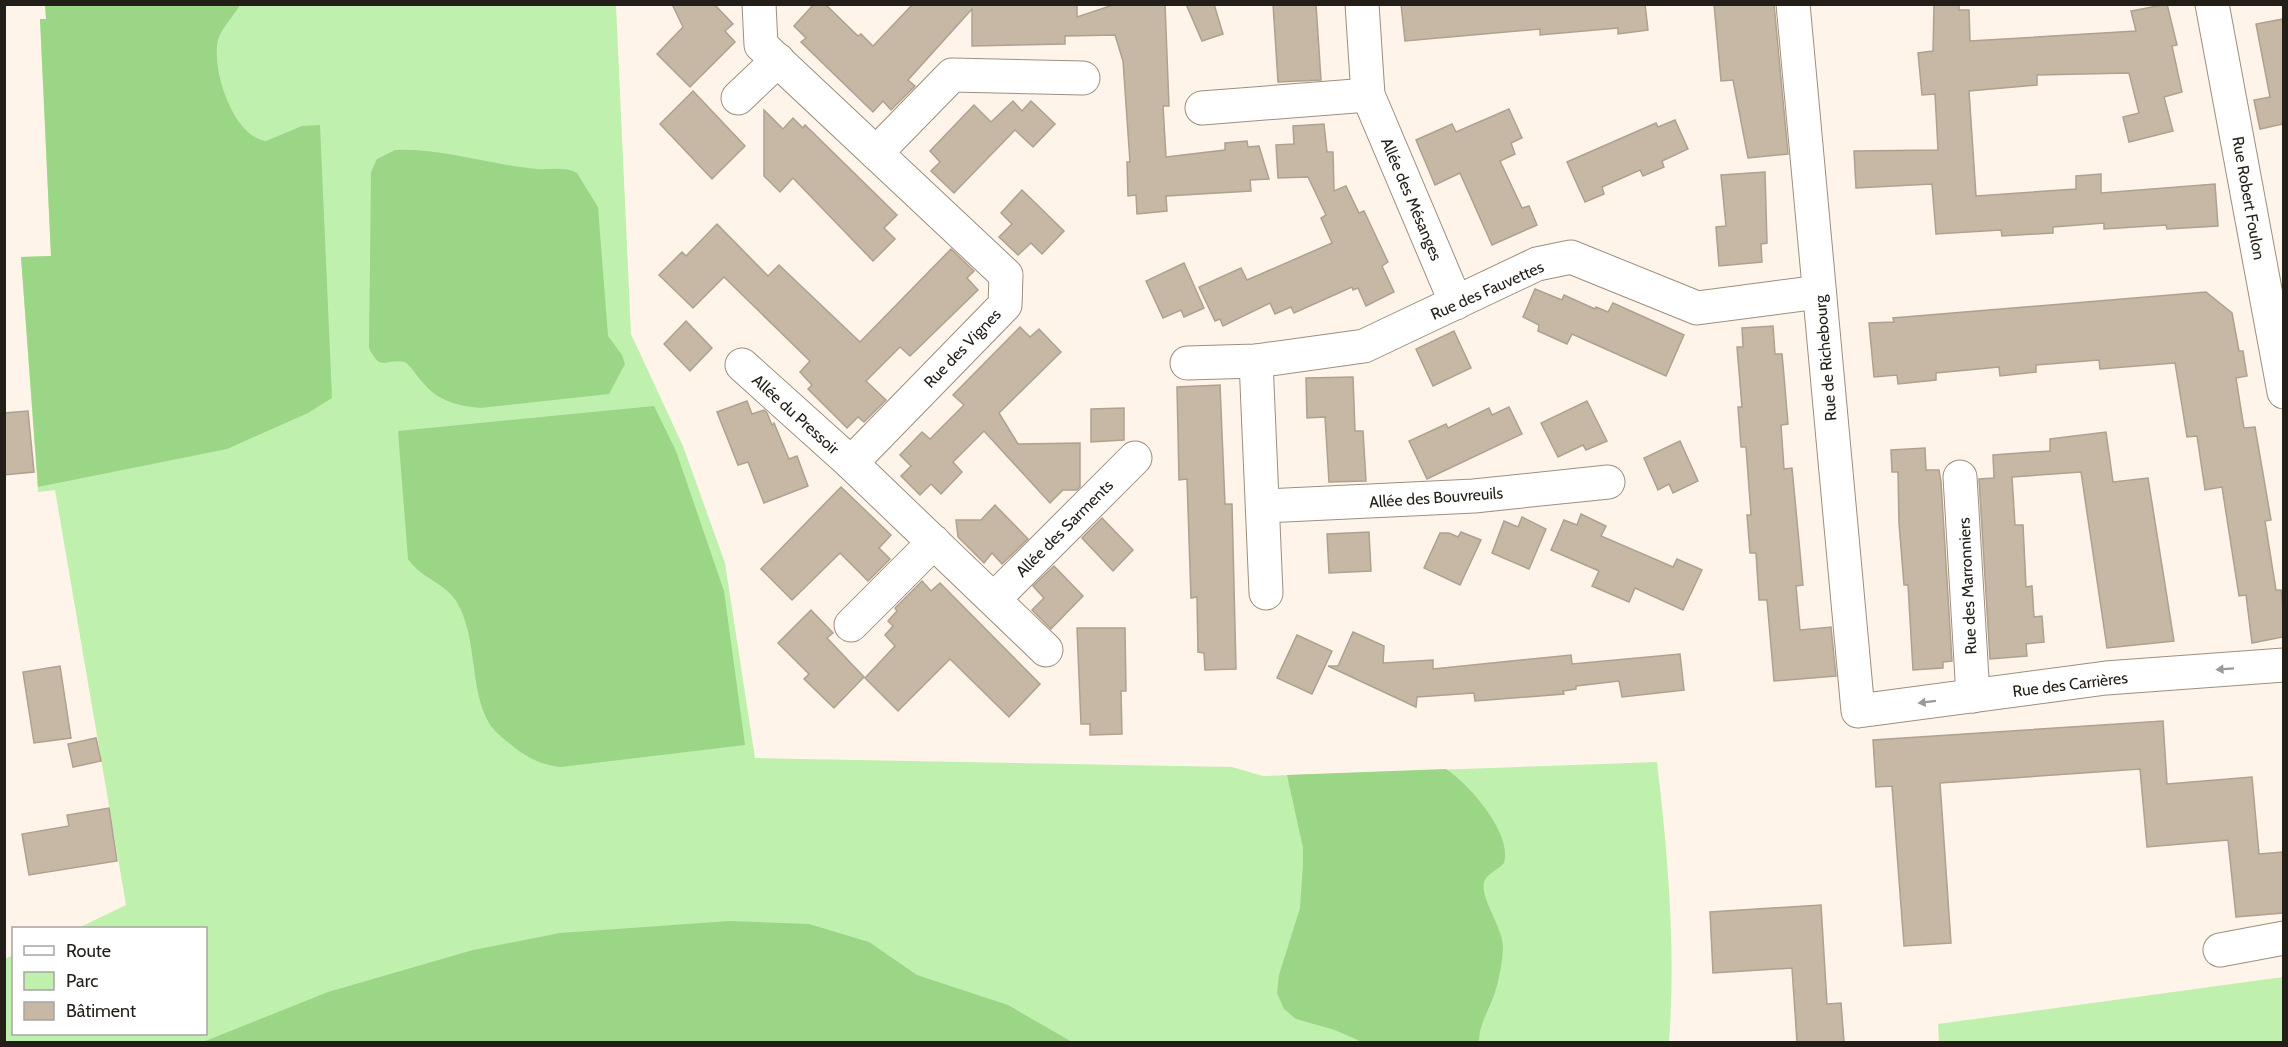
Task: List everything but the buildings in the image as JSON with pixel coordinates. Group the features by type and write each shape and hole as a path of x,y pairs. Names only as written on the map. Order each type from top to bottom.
{"street":[{"name":"Rue des Vignes","path":"759,4 761,45 1006,274 1005,305 851,463"},
{"name":"Allée des Mésanges","path":"1362,4 1368,95 1456,303"},
{"name":"Rue de Richebourg","path":"1793,4 1858,711"},
{"name":"Rue Robert Foulon","path":"2212,4 2283,392"},
{"path":"738,98 777,60"},
{"path":"876,153 952,75 1083,78"},
{"path":"1202,108 1368,95"},
{"name":"Rue des Fauvettes","path":"1187,363 1256,361 1364,346 1537,264 1571,257 1697,308 1819,292"},
{"path":"1256,361 1266,593"},
{"name":"Allée du Pressoir","path":"742,365 851,463"},
{"name":"Allée des Sarments","path":"994,599 1135,458"},
{"path":"851,463 1046,650"},
{"name":"Rue des Marronniers","path":"1960,477 1973,696"},
{"name":"Allée des Bouvreuils","path":"1263,506 1474,496 1608,482"},
{"path":"851,625 934,542"},
{"name":"Rue des Carrières","path":"1858,711 2106,678 2283,665"},
{"path":"2220,950 2283,938"}],"green space":[{"path":"45,5 616,5 631,334 683,446 725,563 755,758 1232,767 1263,776 1657,762 1670,902 1672,972 1669,1042 5,1042 5,959 12,956 12,1035 207,1035 207,927 80,927 126,905 55,490 38,492 21,257 51,256 40,19 46,19"},
{"path":"45,5 240,5 220,35 217,53 221,84 234,115 254,137 266,141 302,126 320,125 332,398 308,413 227,449 38,487 21,257 51,256 40,19 46,19"},
{"path":"395,150 429,151 519,167 563,169 577,173 598,207 608,336 622,355 625,364 609,394 472,407 449,402 436,395 405,362 384,363 373,356 369,348 371,172 377,159"},
{"path":"654,406 676,451 724,591 745,745 561,767 542,763 515,748 489,723 479,696 469,636 460,608 449,593 420,572 408,559 398,431"},
{"path":"1446,769 1466,786 1487,811 1496,824 1505,851 1504,863 1486,878 1484,884 1484,892 1499,930 1503,948 1497,986 1482,1025 1479,1042 1362,1042 1335,1030 1296,1019 1284,1009 1277,993 1279,975 1300,908 1303,865 1303,848 1287,775"},
{"path":"729,921 809,924 869,942 917,975 1008,1005 1072,1042 203,1042 328,992 473,950 560,933"},
{"path":"2283,977 2283,1042 1939,1042 1938,1024"}]}
